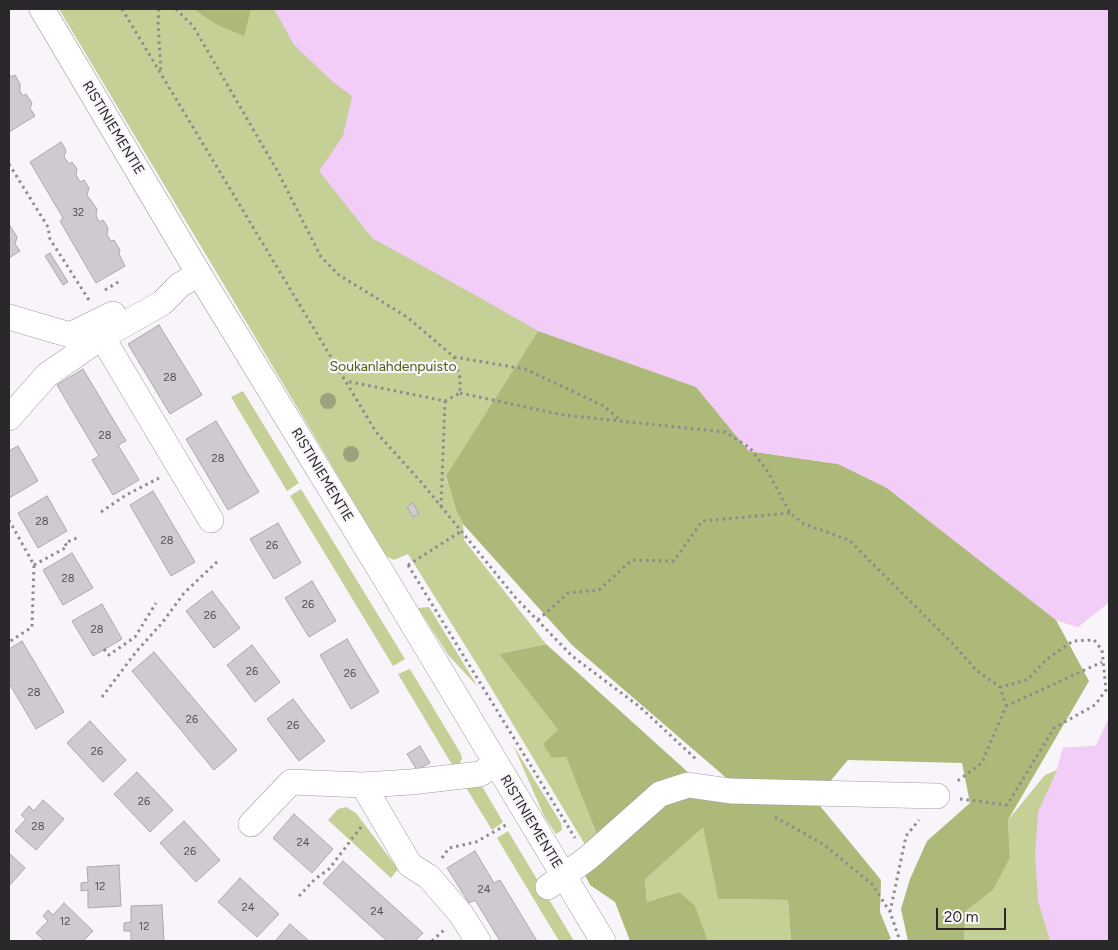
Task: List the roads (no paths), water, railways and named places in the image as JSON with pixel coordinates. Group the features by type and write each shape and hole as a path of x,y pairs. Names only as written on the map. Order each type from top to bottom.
{"street":[{"name":"RISTINIEMENTIE","path":"42,9 189,280 385,578 496,764 556,882 603,941"},
{"path":"9,317 70,336 152,295 189,280"},
{"path":"9,418 47,375 102,337 162,303 189,280"},
{"path":"102,337 211,520"},
{"path":"251,824 291,782 363,785 411,782 480,774 496,764"},
{"path":"363,785 410,865 429,877 461,914 478,941"},
{"path":"556,882 588,858 660,794 688,785 730,792 937,796"}],"park label":[{"name":"Soukanlahdenpuisto","path":"393,367"}]}
